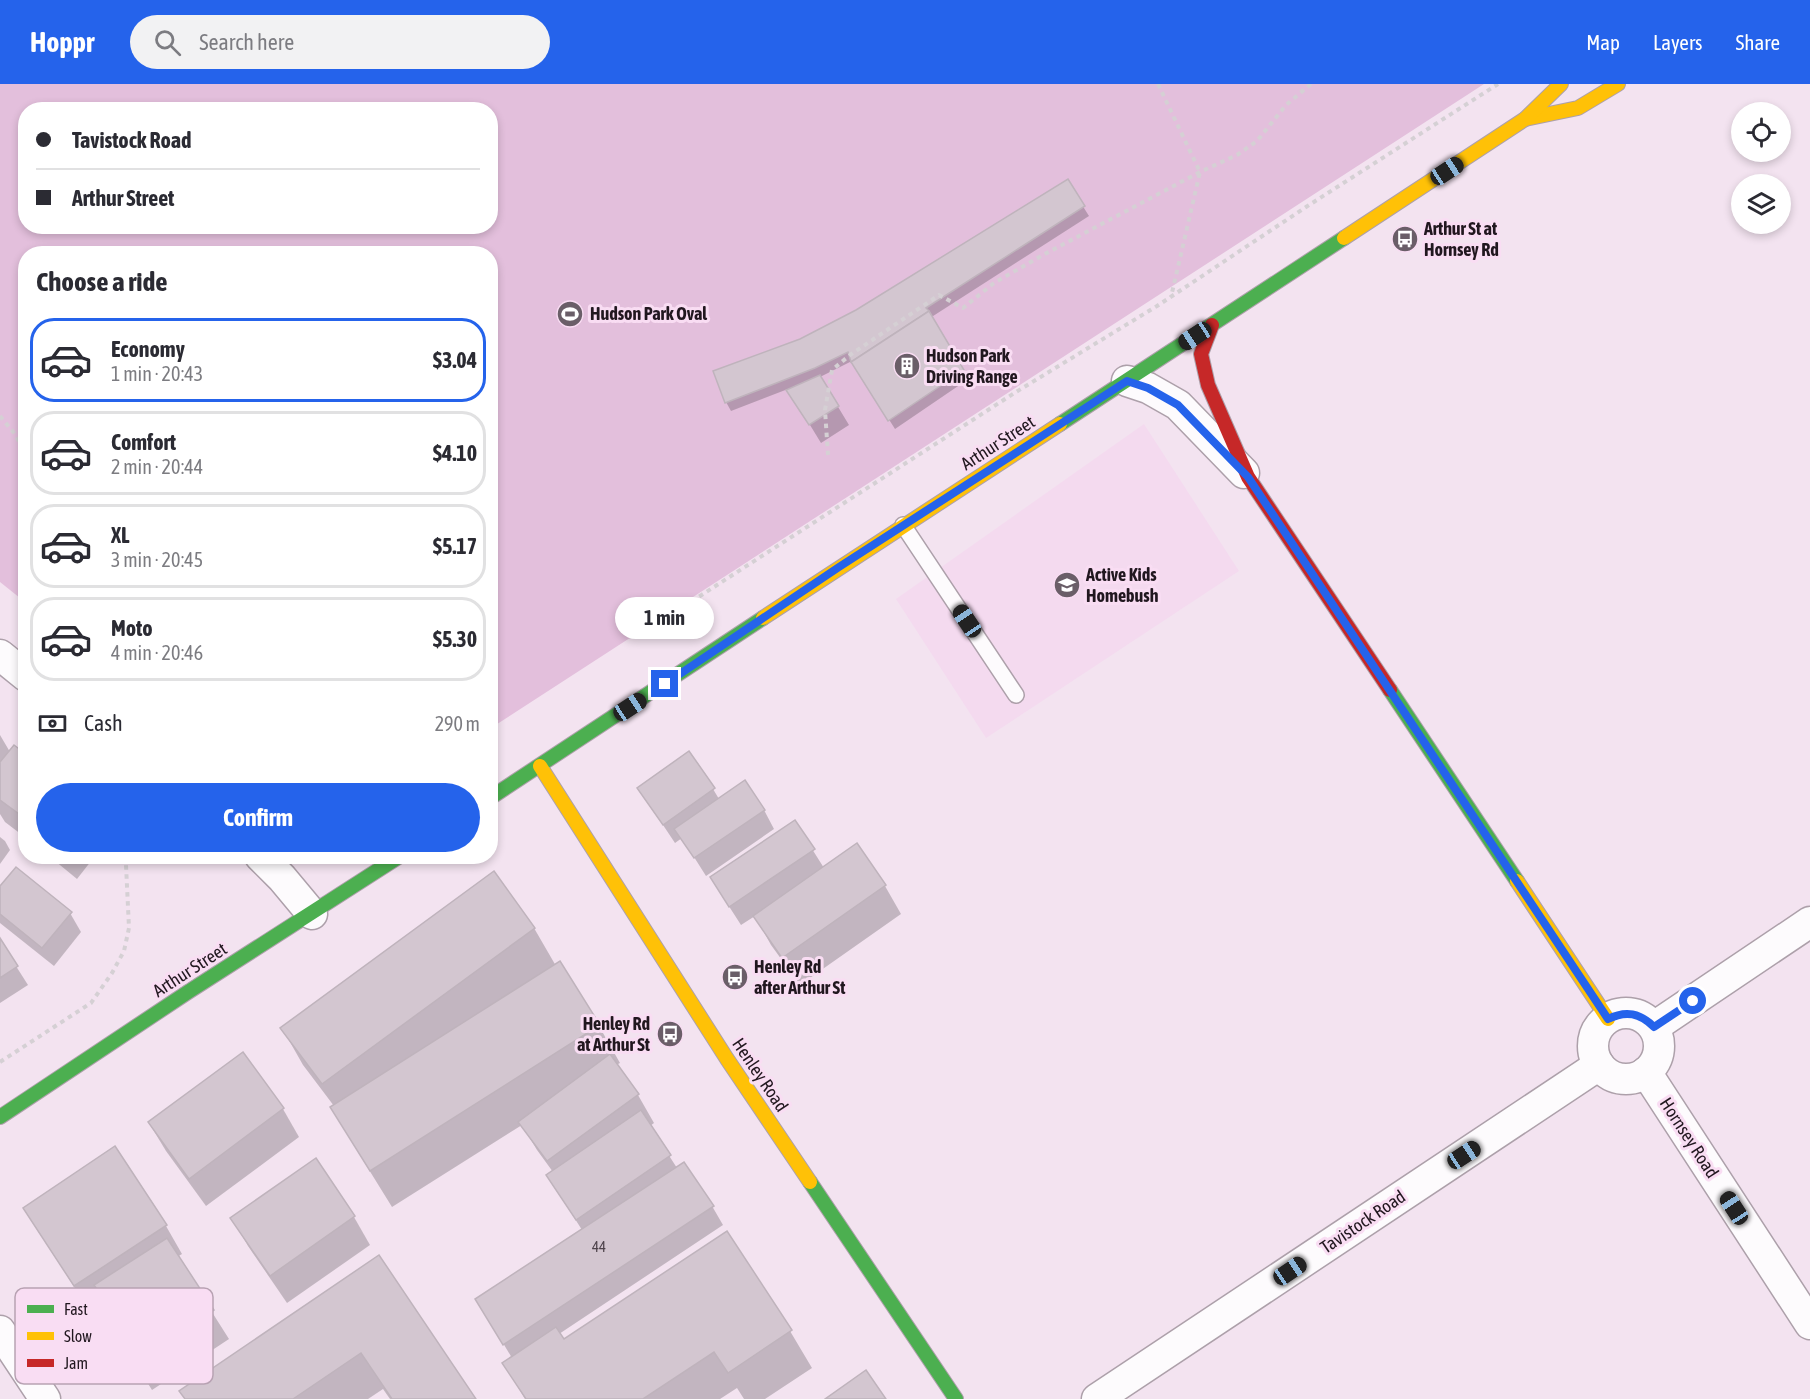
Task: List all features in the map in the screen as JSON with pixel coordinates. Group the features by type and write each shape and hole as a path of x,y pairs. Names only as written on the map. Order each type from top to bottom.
{"main road":[{"name":"Arthur Street","path":"498,793 1525,119 1561,84"},
{"name":"Arthur Street","path":"1525,119 1578,108 1618,84"},
{"path":"1212,325 1201,354 1208,385 1248,477 1608,1019"},
{"name":"Henley Road","path":"540,766 727,1059 956,1399"},
{"name":"Arthur Street","path":"0,1117 188,992 388,864"}],"street":[{"path":"1127,381 1148,388 1178,405 1248,477"},
{"path":"0,655 18,670"},
{"path":"268,864 312,914"},
{"path":"1654,1027 1810,922"},
{"path":"1632,1014 1641,1017 1654,1027 1658,1036 1658,1056 1646,1072 1626,1079 1607,1073 1599,1065 1593,1046 1595,1035 1608,1019 1616,1015 1632,1014"},
{"name":"Tavistock Road","path":"1097,1399 1599,1065"},
{"name":"Hornsey Road","path":"1646,1072 1810,1324"},
{"path":"0,1331 15,1354"},
{"path":"35,1384 45,1399"}],"lane":[{"path":"903,525 1016,695"}],"path":[{"path":"1158,84 1200,172 1171,297"},
{"path":"828,455 825,410 832,370 850,355 939,295 963,308 1004,277 1200,172 1237,156 1257,141 1286,105 1311,84"},
{"path":"669,616 1016,392 1171,297 1498,84"},
{"path":"0,416 18,440"},
{"path":"0,1062 90,1003 112,973 124,951 129,928 126,865"}],"shaded area":[{"path":"0,84 1484,84 498,723 498,246 18,246 18,596 0,582"},
{"name":"Active Kids Homebush","path":"1144,424 1239,571 986,738 896,599"}],"building":[{"path":"1068,179 1085,206 926,308 929,311 851,362 848,352 815,368 725,403 713,371 800,339 856,310"},
{"name":"Hudson Park Driving Range","path":"929,311 964,370 888,421 851,362"},
{"path":"820,375 839,406 809,425 786,390"},
{"path":"14,745 18,748 18,813 0,800 0,762"},
{"path":"689,751 715,788 663,825 637,788"},
{"path":"745,780 765,810 694,858 674,829"},
{"path":"795,820 815,849 729,907 710,877"},
{"path":"857,843 886,885 782,958 753,916"},
{"path":"16,867 72,912 42,948 0,914 0,886"},
{"path":"494,871 535,928 322,1084 280,1028"},
{"path":"0,938 18,966 0,978"},
{"path":"560,961 600,1025 370,1171 330,1107"},
{"path":"243,1052 284,1108 189,1179 148,1122"},
{"path":"610,1054 639,1094 547,1161 518,1122"},
{"path":"641,1110 671,1155 576,1220 546,1175"},
{"path":"115,1146 167,1225 74,1286 23,1208"},
{"path":"316,1158 355,1216 270,1276 230,1218"},
{"path":"684,1162 714,1206 503,1345 475,1299"},
{"path":"727,1231 792,1330 728,1373 714,1352 643,1399 526,1399 502,1363 556,1327 564,1339"},
{"path":"167,1238 200,1288 96,1288 94,1285"},
{"path":"379,1255 476,1399 392,1399 361,1353 293,1399 185,1399 179,1391 189,1384 213,1384 213,1368"},
{"path":"866,1370 886,1399 825,1399"}],"traffic: fast":[{"path":"1060,424 1344,238"},
{"path":"498,793 763,618"},
{"path":"1390,690 1517,881"},
{"path":"0,1117 188,992 388,864"},
{"path":"810,1182 956,1399"}],"traffic: slow":[{"path":"1344,238 1525,119 1561,84"},
{"path":"1525,119 1578,108 1618,84"},
{"path":"763,618 1060,424"},
{"path":"540,766 727,1059 810,1182"},
{"path":"1517,881 1608,1019"}],"traffic: jam":[{"path":"1212,325 1201,354 1208,385 1248,477 1390,690"}],"place":[{"name":"Arthur St at Hornsey Rd","path":"1405,239"},
{"name":"Hudson Park Oval","path":"570,314"},
{"name":"Hudson Park Driving Range","path":"907,366"},
{"name":"Active Kids Homebush","path":"1067,585"},
{"name":"Henley Rd after Arthur St","path":"735,977"},
{"name":"Henley Rd at Arthur St","path":"670,1034"}],"route":[{"path":"665,684 839,567 1127,381 1148,388 1178,405 1248,477 1608,1019 1624,1013 1632,1014 1648,1021 1654,1027 1693,1001"}]}
